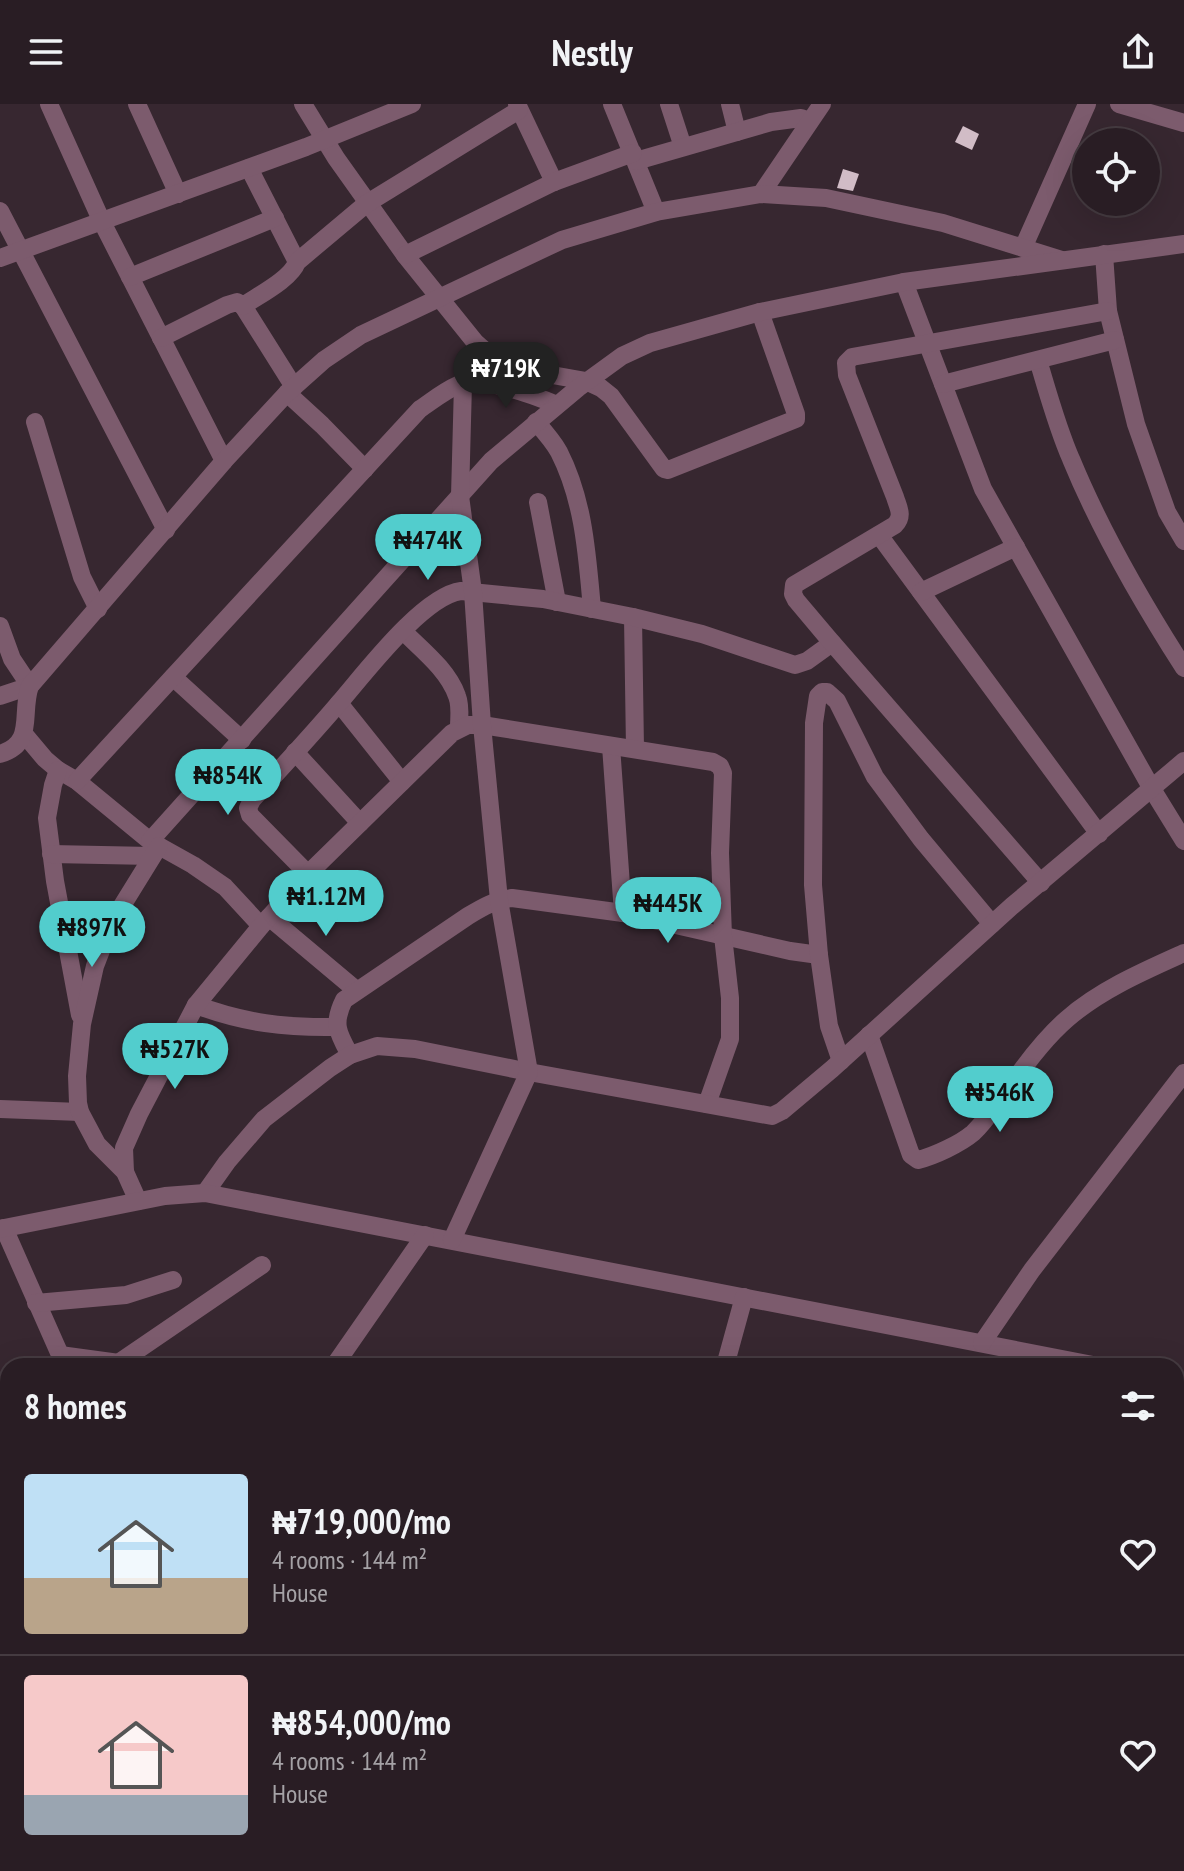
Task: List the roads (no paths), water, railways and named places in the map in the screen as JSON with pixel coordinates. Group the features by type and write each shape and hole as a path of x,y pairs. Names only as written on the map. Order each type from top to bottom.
{"street":[{"path":"49,104 102,222 224,461"},
{"path":"137,104 178,194"},
{"path":"303,104 317,142 363,206 405,255 433,300 491,356 524,370 601,388 611,396 664,469 796,419 760,312"},
{"path":"0,258 249,168 412,104"},
{"path":"612,104 656,212"},
{"path":"669,104 683,147"},
{"path":"730,104 737,132"},
{"path":"761,194 822,104"},
{"path":"1023,248 1087,104"},
{"path":"1119,104 1184,123"},
{"path":"243,306 287,276 297,262 363,206 518,107 554,182"},
{"path":"405,255 554,182 634,157 787,119 810,121"},
{"path":"249,168 297,262"},
{"path":"0,754 18,745 24,734 26,696 30,686 224,461 290,390 324,360 361,335 433,300 562,240 656,212 761,194 826,198 943,223 1062,260"},
{"path":"0,211 166,530"},
{"path":"130,277 275,218"},
{"path":"138,1201 125,1172 97,1144 78,1103 82,1024 95,966 112,922 154,847 242,740 491,461 582,385 622,356 650,343 760,312 904,282 1184,244"},
{"path":"1104,254 1108,311 1138,430 1167,512 1183,538"},
{"path":"904,282 980,481 1184,841"},
{"path":"161,338 237,302 243,306 290,390 365,469"},
{"path":"1041,883 828,646 796,600 794,585 900,520 898,505 847,375 846,363 852,357 1108,311"},
{"path":"943,384 1115,340"},
{"path":"1038,360 1071,459 1111,544 1184,668"},
{"path":"77,781 420,409 463,384 487,384 560,403"},
{"path":"452,1240 529,1072 499,900 473,592 460,496 463,384"},
{"path":"35,422 82,577 98,609"},
{"path":"536,422 557,449 575,488 585,532 592,609"},
{"path":"538,502 557,602"},
{"path":"879,535 1099,834"},
{"path":"921,592 1016,547"},
{"path":"308,874 250,815 248,808 252,800 392,641 438,600 452,592 557,602 633,617 702,634 795,665 807,661 828,646"},
{"path":"633,617 635,749"},
{"path":"0,626 12,659 30,686"},
{"path":"403,631 449,680 458,696 459,728"},
{"path":"173,677 242,740"},
{"path":"0,696 30,686"},
{"path":"836,1065 816,954 813,885 814,723 818,696 822,692 827,692 837,701 875,777 921,839 992,924"},
{"path":"339,703 402,782"},
{"path":"125,1172 124,1148 196,1005 308,874 452,733 468,725 635,749 713,762 720,766 723,773 720,853 723,936 730,998 730,1039 707,1104"},
{"path":"24,734 45,759 77,781 154,847 193,865 225,887 265,922 356,990"},
{"path":"611,746 623,913"},
{"path":"295,752 360,823"},
{"path":"205,1193 264,1119 350,1055 377,1046 415,1049 772,1116 836,1065 992,924 1184,761"},
{"path":"58,770 47,818 62,922 82,1024"},
{"path":"51,854 154,847"},
{"path":"350,1055 337,1027 336,1015 344,1000 488,903 499,900 512,898 623,913 790,951 816,954"},
{"path":"62,922 112,922"},
{"path":"869,1035 911,1155 918,1160 930,1157 971,1134 994,1110 1048,1037 1068,1018 1134,977 1184,953"},
{"path":"196,1005 240,1020 337,1027"},
{"path":"982,1343 1032,1270 1184,1073"},
{"path":"0,1109 80,1112"},
{"path":"62,1358 2,1228 165,1196 205,1193 1058,1358"},
{"path":"340,1358 425,1235"},
{"path":"126,1358 262,1265"},
{"path":"36,1303 126,1295 173,1280"},
{"path":"727,1358 744,1297"}]}
